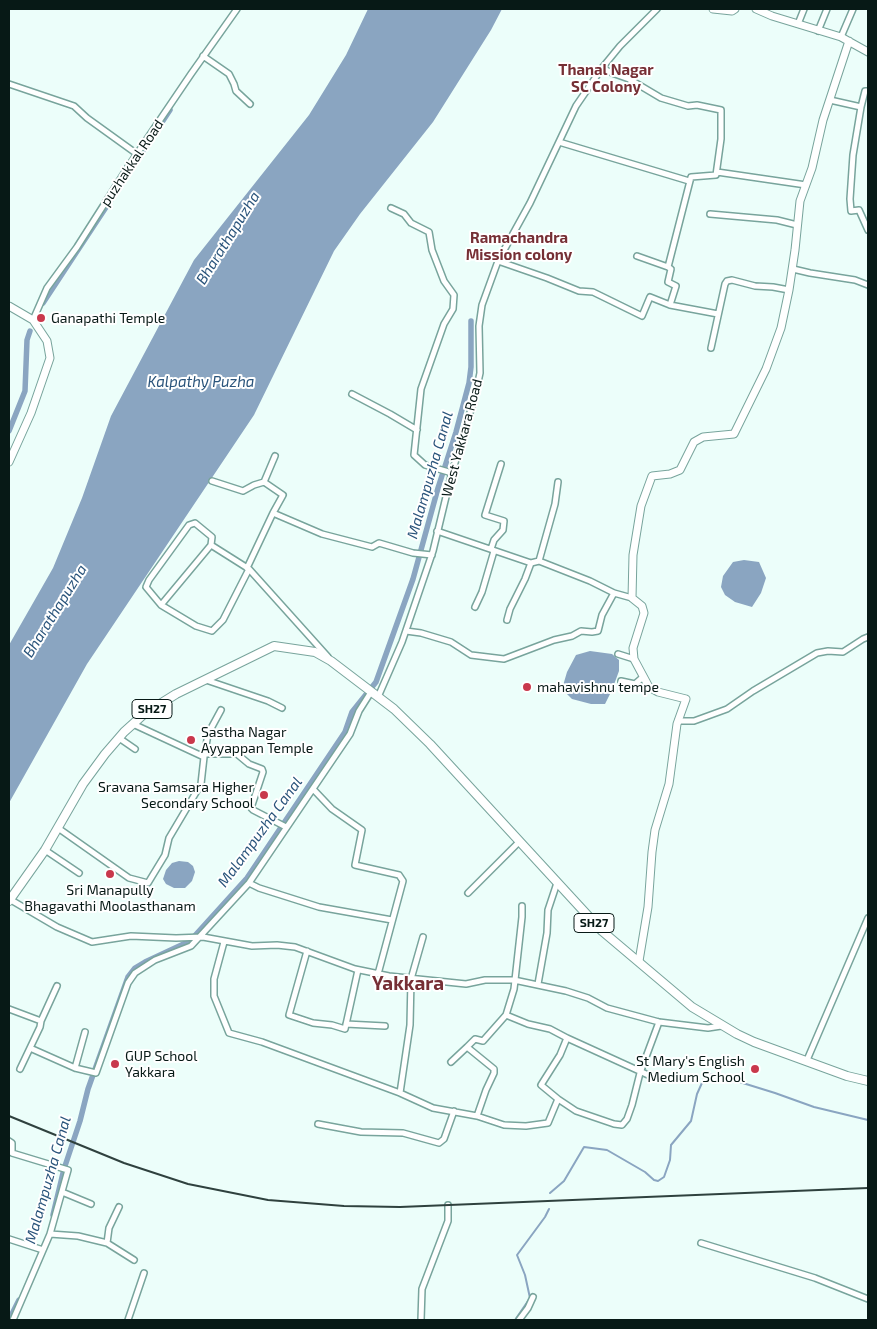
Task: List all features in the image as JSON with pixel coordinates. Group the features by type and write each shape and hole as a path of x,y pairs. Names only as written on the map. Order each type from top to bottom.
{"main road":[{"name":"SH27","path":"10,901 45,850 84,784 105,754 144,714 168,699 274,646 315,652 331,661 394,709 430,744 518,842 602,931 692,1007 722,1026 754,1042 847,1076 868,1081"}],"street":[{"name":"puzhakkal Road","path":"33,320 48,288 203,56 237,9"},
{"name":"West Yakkara Road","path":"75,1068 96,1073 128,983 134,973 155,960 190,946 194,938 249,883 350,734 359,710 372,693 406,631 432,555 452,473 465,433 480,373 482,305 498,261 530,203 576,106 602,68 620,46 657,9"},
{"path":"713,9 732,11 735,9"},
{"path":"756,9 818,31 842,37 868,52"},
{"path":"798,24 804,9"},
{"path":"818,31 827,9"},
{"path":"842,37 853,9"},
{"path":"632,598 633,555 642,506 652,476 670,474 680,470 694,442 703,437 734,434 773,352 781,328 793,269 800,201 815,156 823,120 849,41"},
{"path":"203,56 229,74 236,91 250,104"},
{"path":"602,68 629,79 661,98 688,106 697,105 721,110 721,139 716,175 691,177 668,267"},
{"path":"9,84 74,106 86,118 137,154"},
{"path":"868,91 865,91 861,107 853,155 850,199 851,211 859,210 868,230"},
{"path":"830,100 861,107"},
{"path":"559,142 690,181"},
{"path":"717,172 806,185"},
{"path":"391,208 404,214 411,223 428,232 432,250 444,281 454,295 453,309 444,324 421,389 414,455 426,465 452,473"},
{"path":"710,214 777,220 797,226"},
{"path":"637,256 671,269 668,282 676,286 670,305"},
{"path":"498,261 579,291 593,292 642,316 650,297 670,305 718,314"},
{"path":"793,269 855,280 868,285"},
{"path":"711,348 724,284 727,281 732,280 750,286 789,290"},
{"path":"9,306 33,320 47,341 50,358 31,413 9,462"},
{"path":"352,394 417,430"},
{"path":"264,482 275,456"},
{"path":"476,607 482,592 494,540 503,530 504,521 485,515 501,464"},
{"path":"212,481 243,491 264,482"},
{"path":"161,605 211,545 212,537 195,523 190,526 149,580 146,587 161,605 196,626 212,631 223,620 283,495 264,482"},
{"path":"539,561 555,504 558,482"},
{"path":"273,513 322,534 372,547 379,543 414,553 432,555"},
{"path":"437,531 530,563 539,561 590,581 614,593 632,598 642,606 644,613 633,648 634,659 643,676 649,687 658,692 686,699 678,721 669,784 655,830 648,907 639,961"},
{"path":"211,545 248,569 331,661"},
{"path":"507,620 510,609 526,579 530,563"},
{"path":"406,631 421,633 451,642 471,655 504,659 554,640 572,636 581,631 598,631 602,615 614,593"},
{"path":"678,721 694,721 727,710 754,691 817,653 828,651 843,652 868,637"},
{"path":"618,654 634,659"},
{"path":"621,681 635,684 643,676"},
{"path":"206,680 268,701 282,708"},
{"path":"58,828 128,878 148,883 165,855 168,838 201,784 208,734 221,710"},
{"path":"133,724 205,756 237,754 248,764 262,769 263,772 252,809 286,827"},
{"path":"119,738 135,749"},
{"path":"313,789 332,809 362,830 355,865 399,875 403,882 378,974"},
{"path":"468,893 518,842"},
{"path":"45,850 80,873"},
{"path":"249,883 319,907 392,920"},
{"path":"538,984 544,954 548,910 557,883"},
{"path":"10,901 57,927 92,942 131,936 194,938 252,946 277,945 295,947 358,970 378,974 466,984 485,980 514,980 538,984 588,998 607,1008 659,1022 708,1028 722,1026"},
{"path":"451,1062 475,1039 483,1041 506,1015 514,989 522,906"},
{"path":"807,1060 868,918"},
{"path":"400,1092 410,1025 411,979 423,937"},
{"path":"224,942 214,979 214,996 229,1033 262,1042 400,1092 433,1108 477,1116 504,1126 548,1123 558,1099"},
{"path":"307,951 289,1015 313,1023 346,1028 358,970"},
{"path":"20,1068 57,986"},
{"path":"9,1009 41,1021"},
{"path":"506,1015 528,1024 550,1029 640,1073 657,1079"},
{"path":"567,1038 560,1055 541,1085 576,1111 622,1125 627,1119 640,1073 659,1022"},
{"path":"346,1024 385,1026"},
{"path":"30,1048 75,1068 85,1032"},
{"path":"467,1047 494,1069 477,1116"},
{"path":"318,1124 361,1132 404,1133 439,1143 444,1138 454,1111"},
{"path":"9,1141 12,1143 10,1155 68,1170 50,1234 13,1320"},
{"path":"62,1192 91,1204"},
{"path":"421,1320 422,1289 448,1221 448,1205"},
{"path":"107,1243 109,1228 119,1207"},
{"path":"50,1234 78,1236 107,1243 134,1260"},
{"path":"9,1239 43,1250"},
{"path":"701,1243 815,1278 868,1299"},
{"path":"128,1320 144,1273"},
{"path":"519,1320 533,1297"}],"water":[{"name":"Kalpathy Puzha","path":"368,9 502,9 491,30 433,122 360,214 334,251 254,415 87,664 9,803 9,645 53,568 82,498 111,416 194,260 309,115 346,55"},
{"path":"744,560 759,562 766,578 761,593 752,607 735,602 725,595 721,587 723,576 733,562"},
{"path":"590,651 612,654 619,660 619,671 605,704 591,704 572,699 562,689 567,672 576,655"},
{"path":"179,861 188,862 193,866 195,872 192,881 185,888 174,888 166,884 163,879 166,870 172,863"}],"waterway":[{"path":"43,303 170,110"},
{"name":"Malampuzha Canal","path":"53,1215 64,1169 80,1121 88,1089 128,977 135,968 145,962 190,941 247,878 345,732 352,712 376,682 413,579 469,383 471,321"},
{"path":"9,431 25,391 27,340 30,331"},
{"path":"550,1193 564,1181 584,1147 607,1150 645,1172 654,1180 658,1181 664,1177 670,1160 671,1145 691,1121 697,1094 706,1074 717,1075 814,1107 868,1120"},
{"path":"515,1320 530,1298 525,1275 517,1255 549,1209"},
{"name":"Malampuzha Canal","path":"9,1320 19,1300"}],"railway":[{"path":"9,1116 124,1163 188,1184 268,1200 344,1206 400,1207 868,1188"}],"place":[{"name":"Ganapathi Temple","path":"41,318"},
{"name":"mahavishnu tempe","path":"527,687"},
{"name":"Sastha Nagar Ayyappan Temple","path":"191,740"},
{"name":"Sravana Samsara Higher Secondary School","path":"264,795"},
{"name":"Sri Manapully Bhagavathi Moolasthanam","path":"110,874"},
{"name":"GUP School Yakkara","path":"115,1064"},
{"name":"St Mary's English Medium School","path":"755,1069"}],"district":[{"name":"Thanal Nagar SC Colony","path":"606,78"},
{"name":"Ramachandra Mission colony","path":"519,246"},
{"name":"Yakkara","path":"408,984"}],"water label":[{"name":"Bharathapuzha","path":"228,238"},
{"name":"Bharathapuzha","path":"55,611"}]}
